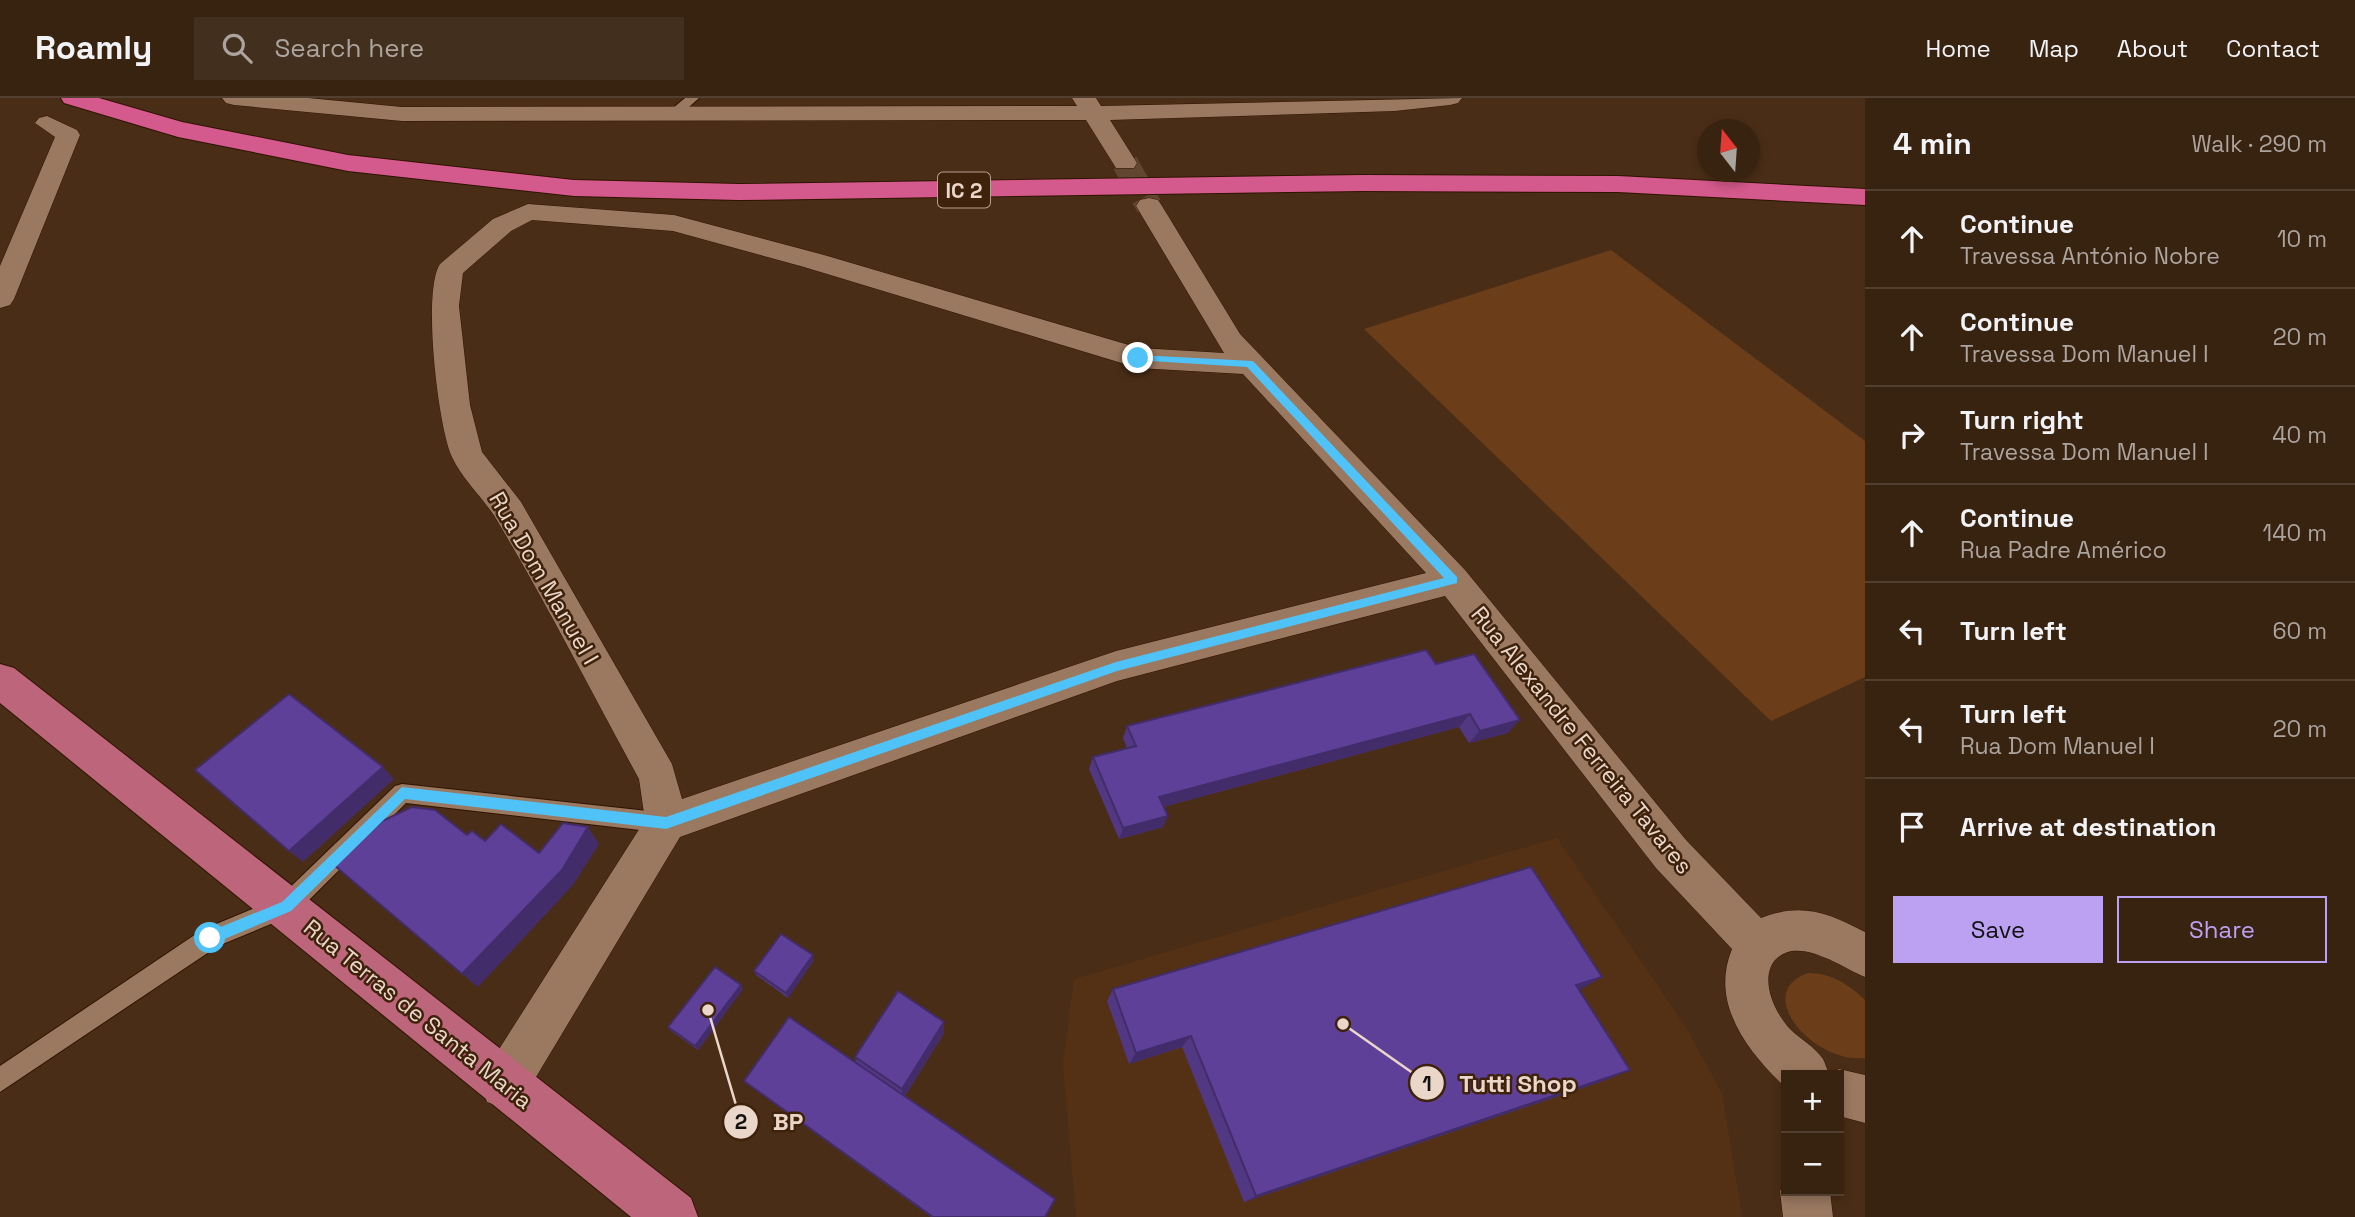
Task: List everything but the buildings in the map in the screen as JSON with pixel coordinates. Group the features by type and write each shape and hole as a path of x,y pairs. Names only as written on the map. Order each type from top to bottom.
{"highway":[{"name":"IC 2","path":"73,98 178,129 348,163 574,188 739,192 1364,183 1618,184 1865,197"},
{"name":"IC 2","path":"119,98 193,118 360,153 580,174 741,181 1383,172 1611,174 1865,187"}],"main road":[{"name":"Rua Terras de Santa Maria","path":"0,680 287,906 504,1085 672,1217"}],"street":[{"path":"234,98 402,114 684,105 1395,104 1450,98"},
{"path":"1088,106 1125,163"},
{"path":"0,299 68,135 47,123"},
{"name":"Rua Alexandre Ferreira Tavares","path":"1149,206 1229,340 1453,580 1671,854 1757,945"},
{"name":"Rua Dom Manuel I","path":"666,823 658,776 509,511 467,455 456,405 445,306 450,270 502,225 528,212 674,223 814,261 1138,358 1250,364"},
{"path":"504,1085 666,823 1116,666 1453,580"},
{"path":"1793,1070 1765,1036 1750,1010 1744,984 1746,962 1757,945 1774,934 1798,931 1824,935 1861,947"},
{"path":"1844,1094 1865,1099"},
{"path":"1806,1196 1808,1217"}],"lane":[{"path":"0,1080 210,938 287,906 402,793 666,823"}],"shaded area":[{"path":"1611,250 1865,441 1865,677 1771,721 1364,329"},
{"path":"1557,838 1685,1026 1722,1093 1742,1217 1076,1217 1063,1064 1074,979"},
{"path":"1808,973 1839,981 1865,1000 1865,1058 1846,1057 1827,1050 1810,1039 1796,1025 1788,1010 1786,996 1792,983"}],"tunnel":[{"path":"1125,163 1149,206"}],"place":[{"name":"BP","path":"708,1010"},
{"name":"Tutti Shop","path":"1343,1024"}],"route":[{"path":"210,938 287,906 402,793 666,823 1116,666 1453,580 1250,364 1169,362 1138,358"}]}
